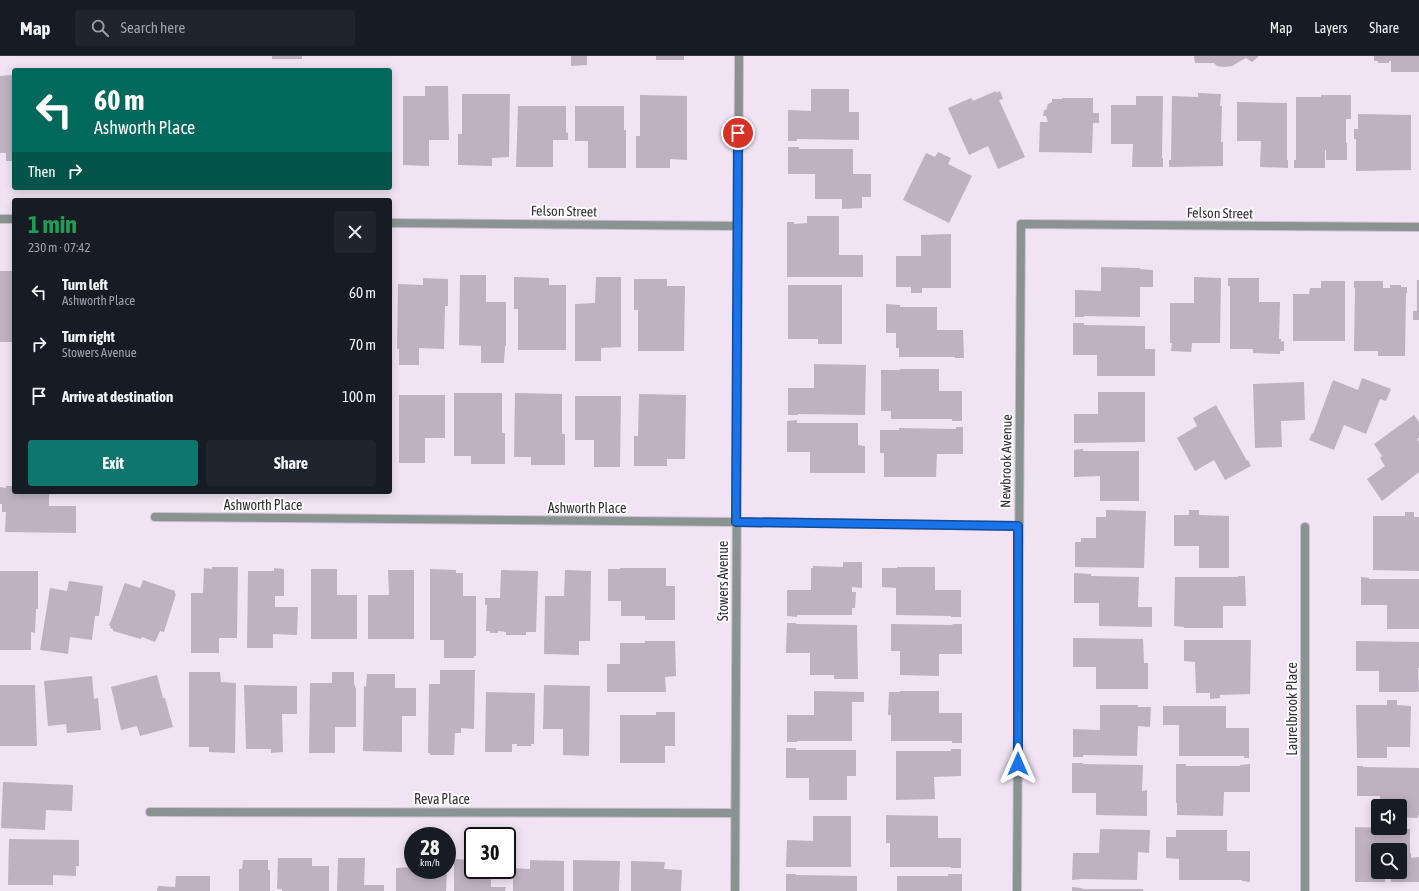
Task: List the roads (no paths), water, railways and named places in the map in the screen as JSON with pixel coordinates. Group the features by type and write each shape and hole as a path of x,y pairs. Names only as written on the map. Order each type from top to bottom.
{"street":[{"name":"Stowers Avenue","path":"735,891 739,56"},
{"path":"0,219 12,219"},
{"name":"Felson Street","path":"392,223 738,226"},
{"name":"Felson Street","path":"1021,224 1419,227"},
{"name":"Newbrook Avenue","path":"1017,891 1021,224"},
{"name":"Ashworth Place","path":"155,517 1018,526"},
{"name":"Laurelbrook Place","path":"1305,527 1305,891"},
{"name":"Reva Place","path":"150,812 735,813"}]}
